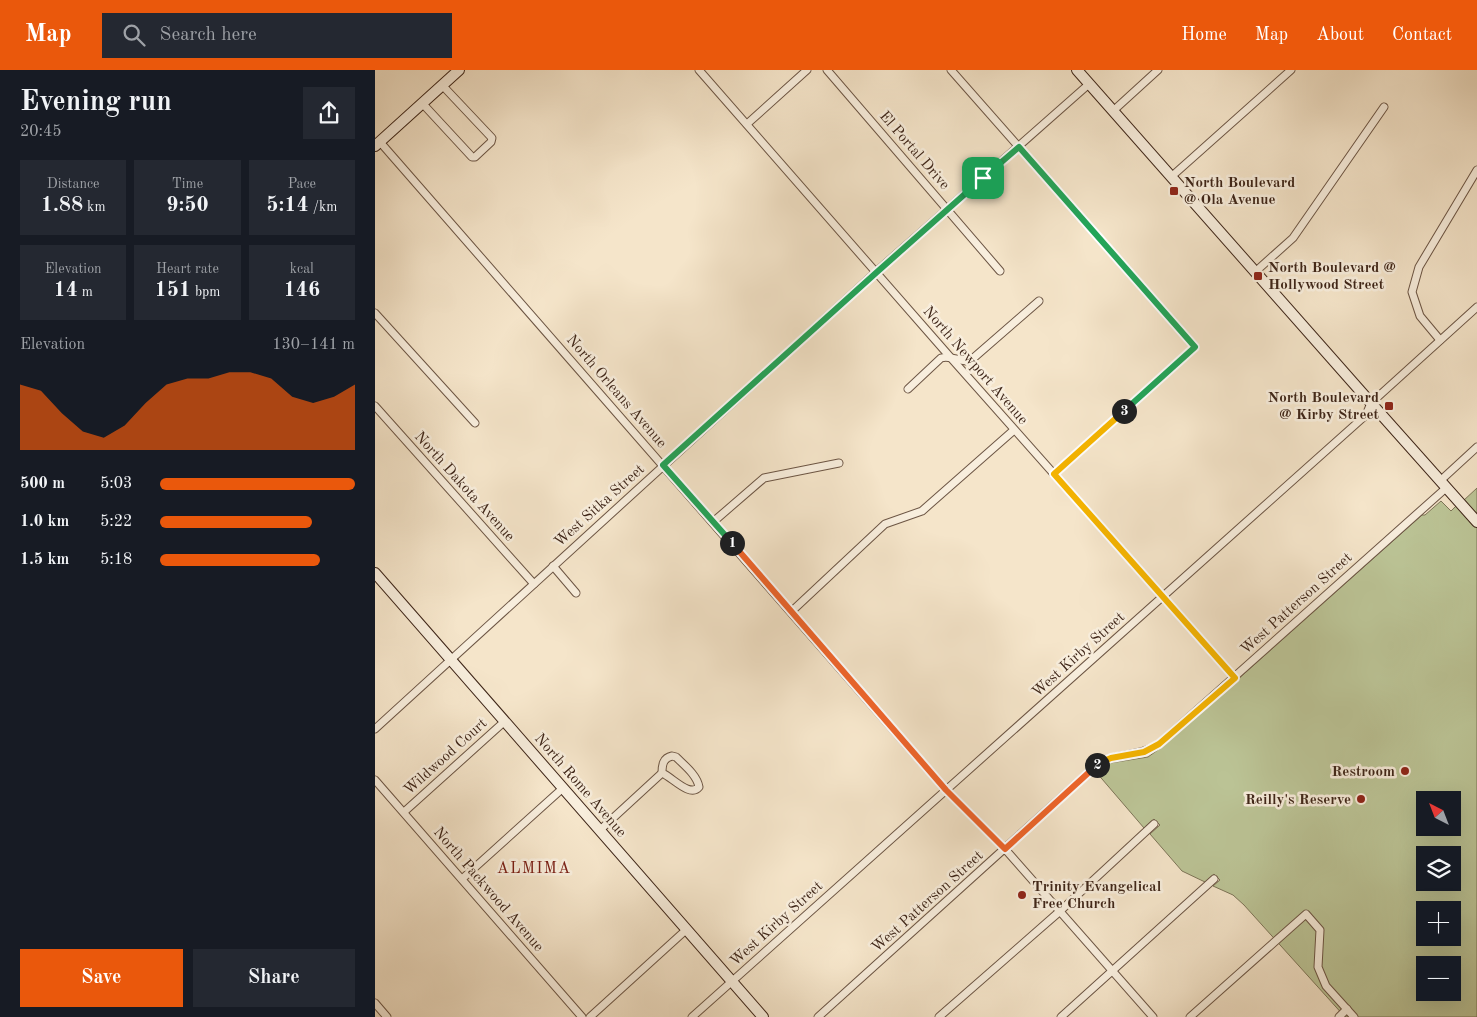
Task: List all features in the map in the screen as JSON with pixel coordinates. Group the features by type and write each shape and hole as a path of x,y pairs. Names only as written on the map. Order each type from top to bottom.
{"street":[{"path":"377,144 459,70"},
{"name":"North Newport Avenue","path":"699,70 1014,430 1235,678"},
{"path":"747,124 807,70"},
{"name":"El Portal Drive","path":"827,70 1000,271"},
{"path":"951,70 1195,347 1054,474"},
{"path":"1077,70 1477,522"},
{"path":"1113,111 1158,70"},
{"path":"1171,177 1291,70"},
{"name":"West Sitka Street","path":"375,729 663,465 1089,84"},
{"path":"422,103 472,158 475,157 491,142 492,138 442,85"},
{"path":"1255,272 1293,238 1384,106"},
{"name":"North Orleans Avenue","path":"377,144 792,611 946,790 1005,849 1153,1017"},
{"path":"1440,340 1420,316 1412,292 1419,267 1477,170"},
{"path":"909,388 941,358 951,358 964,362 970,361 1039,301"},
{"name":"West Kirby Street","path":"692,1017 1366,415 1371,403 1477,307"},
{"path":"375,313 475,423"},
{"name":"North Dakota Avenue","path":"375,406 534,584"},
{"path":"792,611 885,524 922,511 1014,430"},
{"name":"West Patterson Street","path":"818,1017 1097,765 1111,758 1144,752 1159,744 1235,678 1443,484 1477,447"},
{"path":"713,522 764,478 839,463"},
{"path":"553,566 576,593"},
{"name":"North Rome Avenue","path":"375,573 763,1017"},
{"name":"Wildwood Court","path":"404,812 505,721"},
{"path":"600,830 661,773 663,762 668,757 675,757 695,777 699,787 693,791 661,773"},
{"name":"North Packwood Avenue","path":"375,780 583,1017"},
{"path":"462,879 563,788"},
{"path":"939,1017 1059,912 1154,824"},
{"path":"1061,1017 1214,879"},
{"path":"1190,1017 1306,914 1320,930 1318,967 1325,986 1355,1017"},
{"path":"590,1017 687,930"},
{"path":"375,1003 387,1017"},
{"path":"1339,1017 1347,1009"}],"green space":[{"path":"1477,488 1477,512 1475,514 1463,501"},
{"path":"1441,501 1451,511 1457,505 1477,527 1477,1017 1345,1017 1244,905 1233,895 1213,886 1220,880 1214,874 1205,882 1182,871 1150,834 1160,825 1154,819 1144,828 1096,772 1104,765 1110,763 1148,757 1162,747 1422,515 1425,515"}],"place":[{"name":"North Boulevard @ Ola Avenue","path":"1174,191"},
{"name":"North Boulevard @ Hollywood Street","path":"1258,276"},
{"name":"North Boulevard @ Kirby Street","path":"1389,406"},
{"name":"Restroom","path":"1405,771"},
{"name":"Reilly's Reserve","path":"1361,799"},
{"name":"Trinity Evangelical Free Church","path":"1022,895"}],"district":[{"name":"ALMIMA","path":"534,867"}],"route":[{"path":"1019,147 1195,347 1054,474 1235,678 1159,744 1144,752 1106,759 1097,765 1005,849 946,790 663,465 983,178 1019,147"}]}
